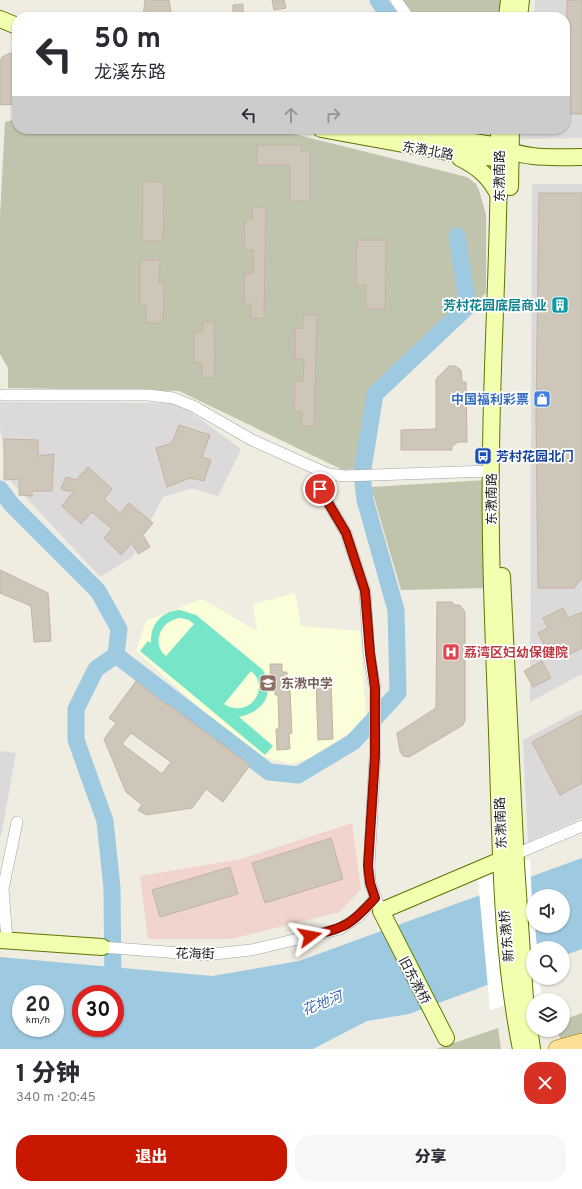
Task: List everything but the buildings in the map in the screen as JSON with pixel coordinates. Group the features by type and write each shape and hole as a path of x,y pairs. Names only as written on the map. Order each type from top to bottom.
{"main road":[{"path":"557,1049 582,1042"}],"street":[{"path":"396,0 404,12"},
{"path":"508,12 509,0"},
{"path":"520,12 521,0"},
{"path":"0,19 12,24"},
{"path":"0,30 12,34"},
{"name":"东漖北路","path":"347,134 453,154 504,152"},
{"name":"东漖北路","path":"421,134 504,152 535,156 582,157"},
{"path":"435,136 442,134"},
{"name":"东漖南路","path":"501,134 504,152 500,483 509,862"},
{"name":"东漖南路","path":"509,862 491,554 490,471 500,198 504,152 510,134"},
{"path":"453,154 475,165 486,174 500,198"},
{"path":"3,395 148,395 173,398 193,406 252,440 328,474 345,476 490,471"},
{"path":"328,474 320,489 346,533 365,591 370,653 375,688 375,756 368,866 370,883 380,911 509,862 582,826"},
{"path":"3,941 3,889 17,822"},
{"name":"新东漖桥","path":"509,862 518,1000"},
{"name":"花海街","path":"3,941 205,955 251,950 340,929 358,917 380,911"},
{"name":"旧东漖桥","path":"380,911 446,1038"},
{"path":"518,1000 521,1049"},
{"path":"518,1000 532,1049"}],"shaded area":[{"path":"400,0 506,0 503,12 408,12"},
{"path":"535,0 582,0 582,138 520,139 520,134 570,134 570,12 534,12"},
{"path":"12,120 12,134 294,134 467,177 476,184 479,190 486,215 486,293 379,398 369,468 343,470 179,391 8,388 8,368 0,354 0,216 5,122"},
{"path":"532,184 582,184 582,674 530,702"},
{"path":"0,402 178,403 241,449 218,496 192,488 163,497 132,557 100,577 8,478 0,428"},
{"path":"486,480 486,588 401,590 371,487"},
{"name":"东漖中学","path":"295,593 301,626 360,631 366,715 353,730 315,757 291,764 250,753 136,651 146,621 202,599 257,631 253,604"},
{"path":"582,709 582,818 528,842 523,740"},
{"path":"0,751 16,753 1,836 0,836"},
{"path":"352,823 361,889 340,912 231,939 148,939 140,876 241,859"},
{"path":"582,1013 582,1049 564,1049 560,1037 570,1037 570,1017"},
{"path":"498,1028 501,1049 436,1049"}],"green space":[{"path":"180,610 196,615 263,670 267,679 268,687 265,701 255,711 239,717 273,746 265,755 140,651 148,641 151,643 152,630 158,620 167,613","holes":["181,618 189,620 194,624 166,656 161,651 159,645 160,632 168,623 174,619","251,671 257,678 259,686 258,693 254,700 249,705 241,708 233,708 224,704"]}],"water":[{"name":"花地河","path":"582,858 582,949 570,953 570,941 526,941 526,971 409,1014 367,1021 313,1049 0,1049 0,957 212,976 299,961"}],"pier":[{"path":"530,859 531,889 526,889 526,933 536,933 536,941 526,941 526,985 540,985 541,993 526,993 526,998 490,1010 478,880"}],"waterway":[{"path":"378,0 386,12"},
{"path":"116,655 269,772 298,775 353,742 398,693 396,610 365,500 362,475 375,394 468,306 457,236"},
{"path":"0,489 12,505 98,591 119,629 116,655 96,669 76,709 76,740 105,821 112,888 113,985"}],"place":[{"name":"芳村花园底层商业","path":"560,305"},
{"name":"中国福利彩票","path":"542,399"},
{"name":"芳村花园北门","path":"483,456"},
{"name":"荔湾区妇幼保健院","path":"451,652"},
{"name":"东漖中学","path":"268,683"}],"route":[{"path":"310,936 340,929 358,917 375,898 370,883 368,866 375,756 375,688 370,653 365,591 346,533 320,489"}]}
